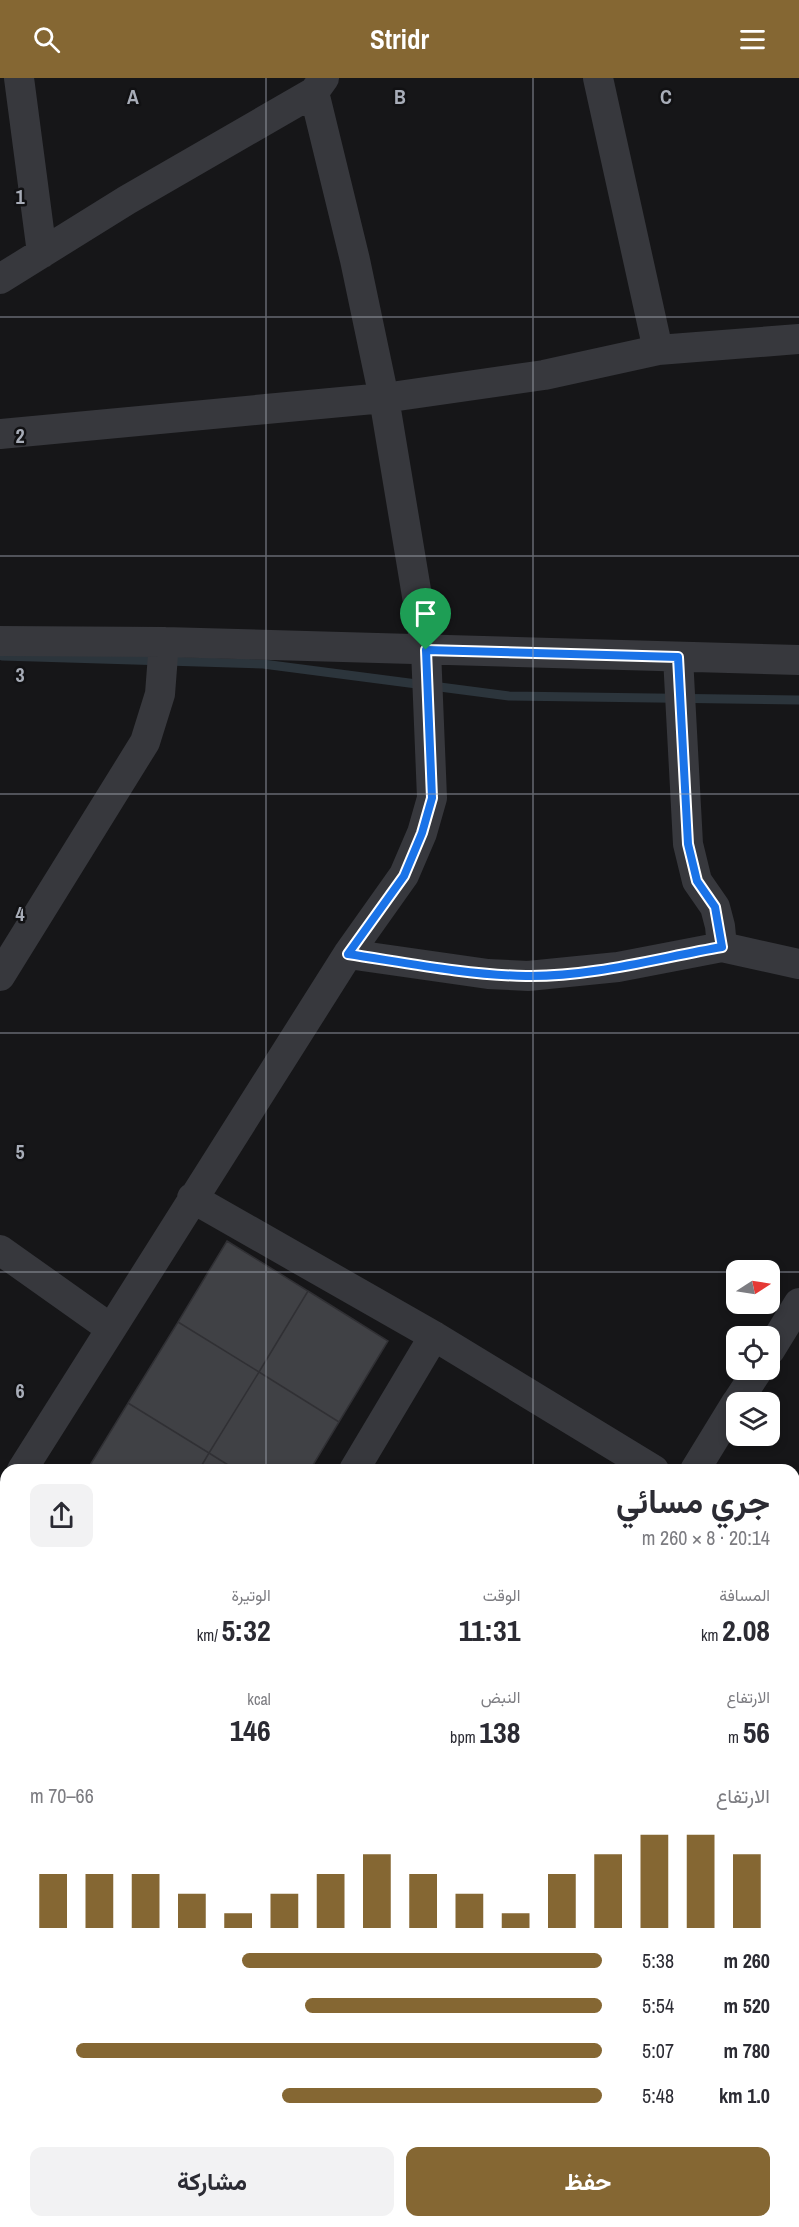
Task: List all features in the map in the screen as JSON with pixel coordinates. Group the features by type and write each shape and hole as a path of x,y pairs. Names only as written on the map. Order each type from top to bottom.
{"street":[{"path":"20,78 42,253"},
{"path":"598,78 658,350"},
{"path":"0,279 319,85 384,398 426,650 432,798 422,833 404,876 348,954 26,1464"},
{"path":"0,434 384,398 544,375 658,350 799,339"},
{"path":"0,640 164,642 799,660"},
{"path":"0,976 145,742 160,694 164,642"},
{"path":"678,657 688,844 697,881 715,907 722,947"},
{"path":"348,954 488,974 528,976 618,967 722,947 799,964"},
{"path":"192,1198 435,1336 644,1464"},
{"path":"0,1250 110,1328"},
{"path":"780,1334 799,1303"},
{"path":"358,1464 435,1336"},
{"path":"698,1464 726,1420"}],"building":[{"path":"227,1241 308,1291 259,1372 178,1322"},
{"path":"308,1291 388,1341 339,1422 259,1372"},
{"path":"178,1322 259,1372 209,1453 128,1403"},
{"path":"259,1372 339,1422 314,1464 226,1464 209,1453"},
{"path":"128,1403 209,1453 203,1464 91,1464"},
{"path":"209,1453 226,1464 203,1464"}],"waterway":[{"path":"2,656 263,664 509,696 799,700"}],"route":[{"path":"426,650 678,657 688,844 697,881 715,907 722,947 618,967 571,974 528,976 488,974 348,954 404,876 422,833 432,798 426,650"}]}
